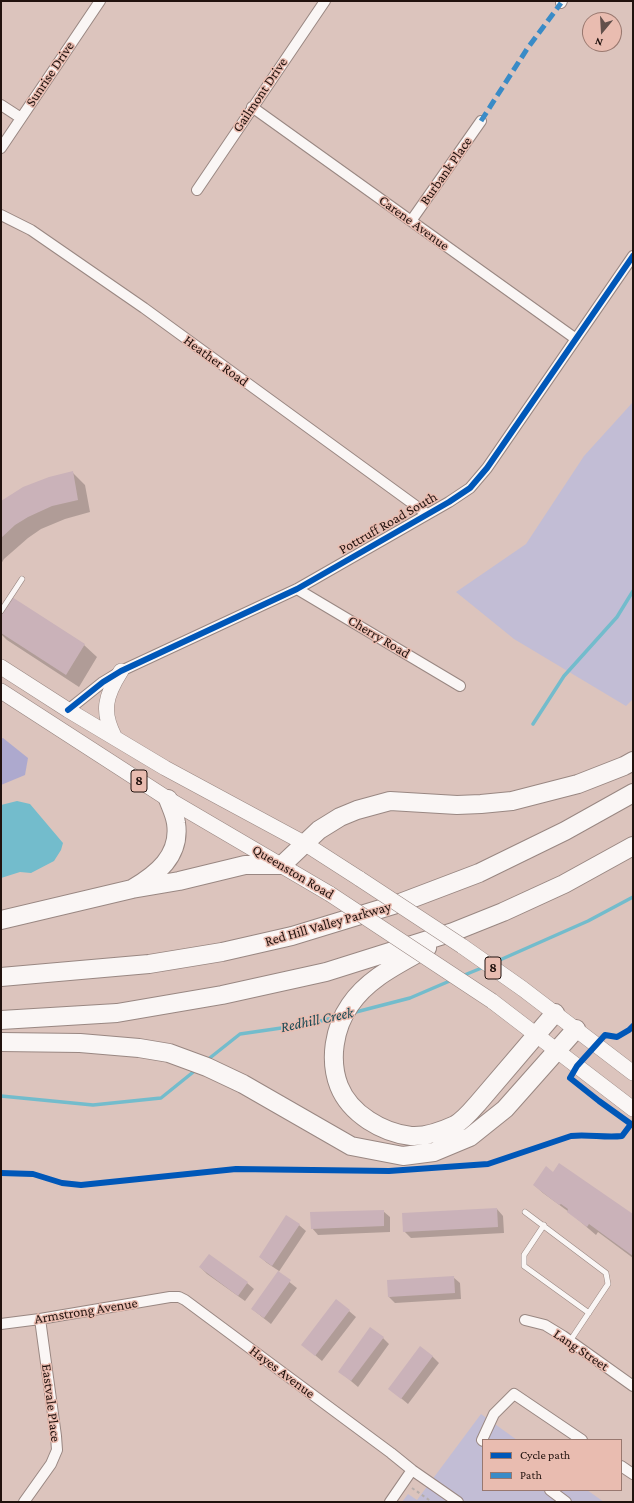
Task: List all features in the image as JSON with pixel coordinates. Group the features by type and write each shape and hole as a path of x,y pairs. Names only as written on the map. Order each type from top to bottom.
{"highway":[{"path":"1,920 132,889 179,881 245,866 282,864 319,830 340,817 390,801 457,805 512,801 578,784 633,761"},
{"name":"Red Hill Valley Parkway","path":"1,977 149,964 222,952 292,936 400,903 479,873 565,831 633,793"},
{"path":"132,889 149,879 160,869 167,862 173,849 176,835 176,824 168,799"},
{"path":"1,1020 117,1013 222,995 326,972 453,932 503,912 564,884 633,846"},
{"path":"453,932 374,979 358,994 341,1020 334,1044 339,1086 355,1109 368,1120 381,1128 412,1136 434,1133 456,1124 467,1115 555,1013"},
{"path":"1,1042 80,1044 139,1048 169,1053 207,1067 243,1084 351,1146 403,1156 434,1152 470,1136 505,1109 576,1029"}],"main road":[{"name":"Queenston Road","path":"1,667 68,710 165,768 304,843 462,946 523,989 633,1073"},
{"path":"115,738 106,715 111,689 121,671"},
{"name":"Queenston Road","path":"1,691 168,799 282,864 330,894 492,1001 633,1109"}],"street":[{"name":"Sunrise Drive","path":"1,148 100,1"},
{"name":"Gailmont Drive","path":"197,190 325,1"},
{"path":"1,105 21,118"},
{"name":"Carene Avenue","path":"252,108 576,339"},
{"name":"Burbank Place","path":"411,221 481,121"},
{"name":"Heather Road","path":"1,215 31,230 144,308 427,514"},
{"name":"Pottruff Road South","path":"68,710 103,682 121,671 297,589 449,502 470,488 487,468 633,256"},
{"name":"Cherry Road","path":"297,589 460,686"},
{"path":"1,702 17,701"},
{"name":"Armstrong Avenue","path":"1,1324 40,1319 170,1297"},
{"name":"Hayes Avenue","path":"170,1297 179,1297 185,1300 392,1453 412,1470 458,1502"},
{"name":"Eastvale Place","path":"24,1502 51,1464 57,1450 40,1319"},
{"name":"Lang Street","path":"525,1320 545,1326 570,1341 633,1386"},
{"path":"482,1439 494,1414 514,1394 581,1439"},
{"path":"622,1467 633,1474"},
{"path":"390,1502 412,1470"},
{"path":"551,1491 566,1502"}],"lane":[{"path":"1,611 22,579"},
{"path":"525,1212 606,1272 608,1284 570,1341"},
{"path":"544,1225 524,1255 524,1266 589,1313"}],"path":[{"path":"404,1482 432,1502"}],"shaded area":[{"path":"633,402 633,699 626,706 514,639 456,592 526,544 584,456"},
{"path":"3,738 28,758 25,775 1,785 1,739"},
{"path":"481,1414 516,1439 482,1439 482,1491 588,1491 604,1502 402,1502 408,1494 417,1500"}],"water":[{"path":"17,801 30,804 63,843 61,850 54,861 31,873 20,872 1,878 1,805"}],"building":[{"path":"73,471 78,500 52,506 28,517 15,525 1,538 1,501 23,487 49,477"},
{"path":"12,597 85,644 66,675 1,633 1,615"},
{"path":"559,1163 633,1214 633,1256 589,1224 587,1227 567,1212 568,1209 561,1204 559,1205 533,1185 546,1166 553,1172"},
{"path":"497,1208 498,1227 403,1232 402,1213"},
{"path":"384,1210 384,1226 311,1229 310,1212"},
{"path":"286,1215 300,1224 272,1266 259,1257"},
{"path":"209,1254 248,1282 238,1296 199,1267"},
{"path":"278,1271 291,1280 264,1318 251,1309"},
{"path":"454,1276 455,1293 388,1297 387,1280"},
{"path":"336,1299 350,1310 315,1356 301,1345"},
{"path":"370,1327 384,1337 351,1381 338,1372"},
{"path":"420,1346 433,1356 401,1399 388,1389"}],"waterway":[{"path":"533,724 564,676 617,617 633,591"},
{"name":"Redhill Creek","path":"493,963 588,921 633,897"},
{"name":"Redhill Creek","path":"462,976 484,967"},
{"name":"Redhill Creek","path":"352,1013 410,998 452,980"},
{"name":"Redhill Creek","path":"206,1061 240,1034 309,1024 336,1017"},
{"name":"Redhill Creek","path":"1,1096 93,1105 161,1098 197,1069"}],"marked path":[{"path":"481,121 527,49 561,3"}],"cycle path":[{"path":"68,710 103,682 121,671 297,589 449,502 470,488 487,468 633,256"},
{"path":"1,1173 33,1174 62,1183 81,1185 236,1169 389,1171 488,1164 571,1136 622,1136 631,1124 570,1078 577,1066 605,1035 617,1037 633,1026"}]}
